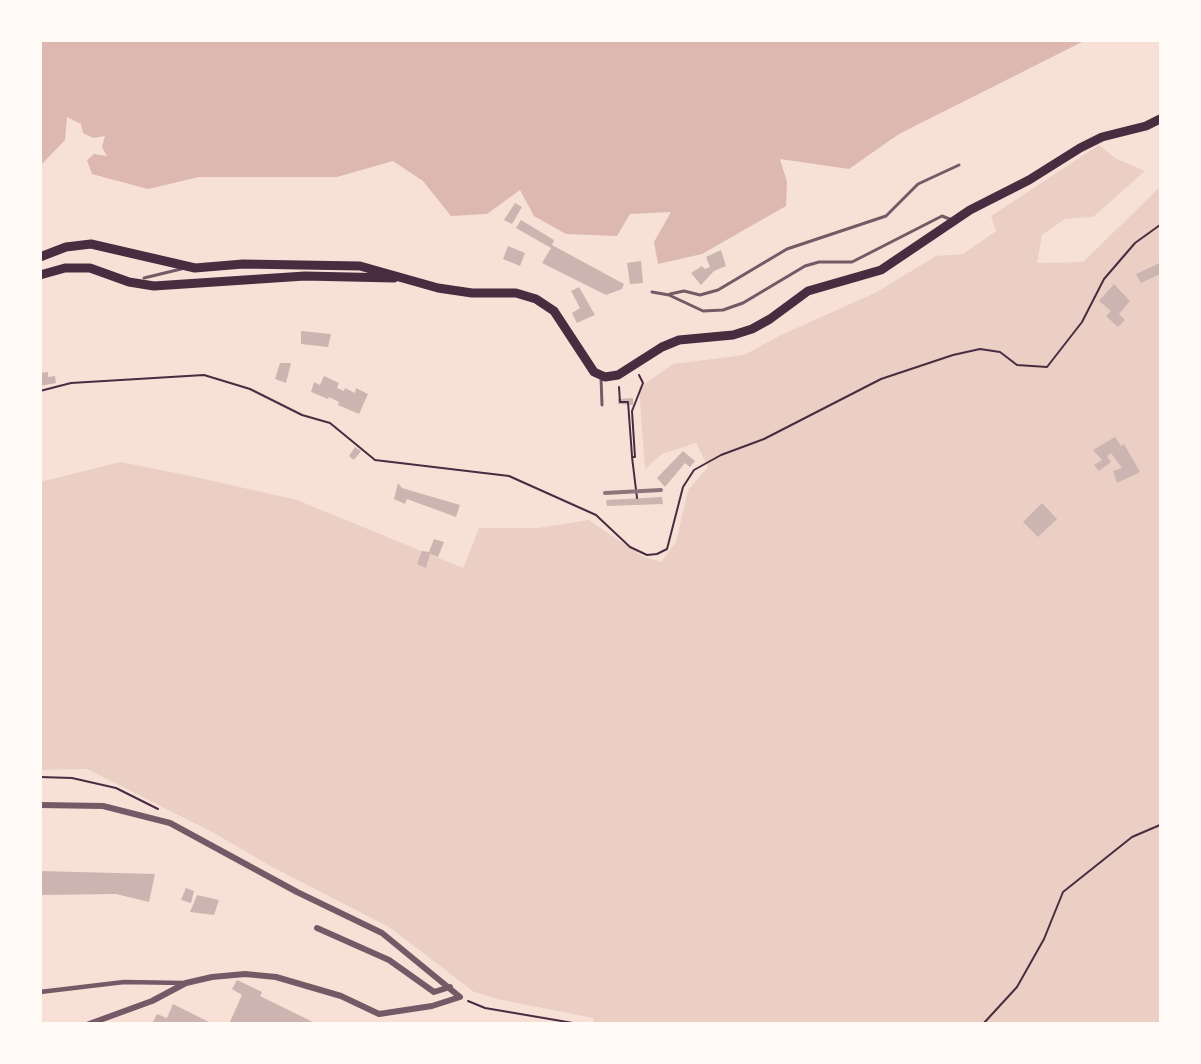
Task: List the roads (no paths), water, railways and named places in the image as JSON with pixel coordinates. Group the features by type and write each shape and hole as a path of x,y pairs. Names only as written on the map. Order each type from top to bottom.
{"main road":[{"path":"40,256 66,247 91,244 195,268 243,264 360,266 438,288 472,293 516,293 536,299 555,311 594,372 600,375 618,375 662,347 680,340 733,335 752,329 770,319 808,291 881,270 954,220 1102,137 1146,126 1161,119"},
{"path":"40,275 65,268 90,268 129,282 154,286 305,276 408,278"}],"street":[{"path":"40,805 103,806 170,823 297,892 382,933 460,997 432,1006 379,1014 341,996 276,977 245,974 212,977 186,983 124,982 40,992"},
{"path":"317,928 368,948 434,992 450,987"},
{"path":"90,1023 152,1001 186,983"}],"lane":[{"path":"669,295 684,291 700,295 717,290 787,249 886,216 918,184 958,165"},
{"path":"652,292 669,295 703,311 723,310 743,303 806,266 819,262 852,262 942,216 954,220"},
{"path":"144,278 174,269 195,268"},
{"path":"600,375 602,405"}],"railway":[{"path":"605,493 661,490"}]}
